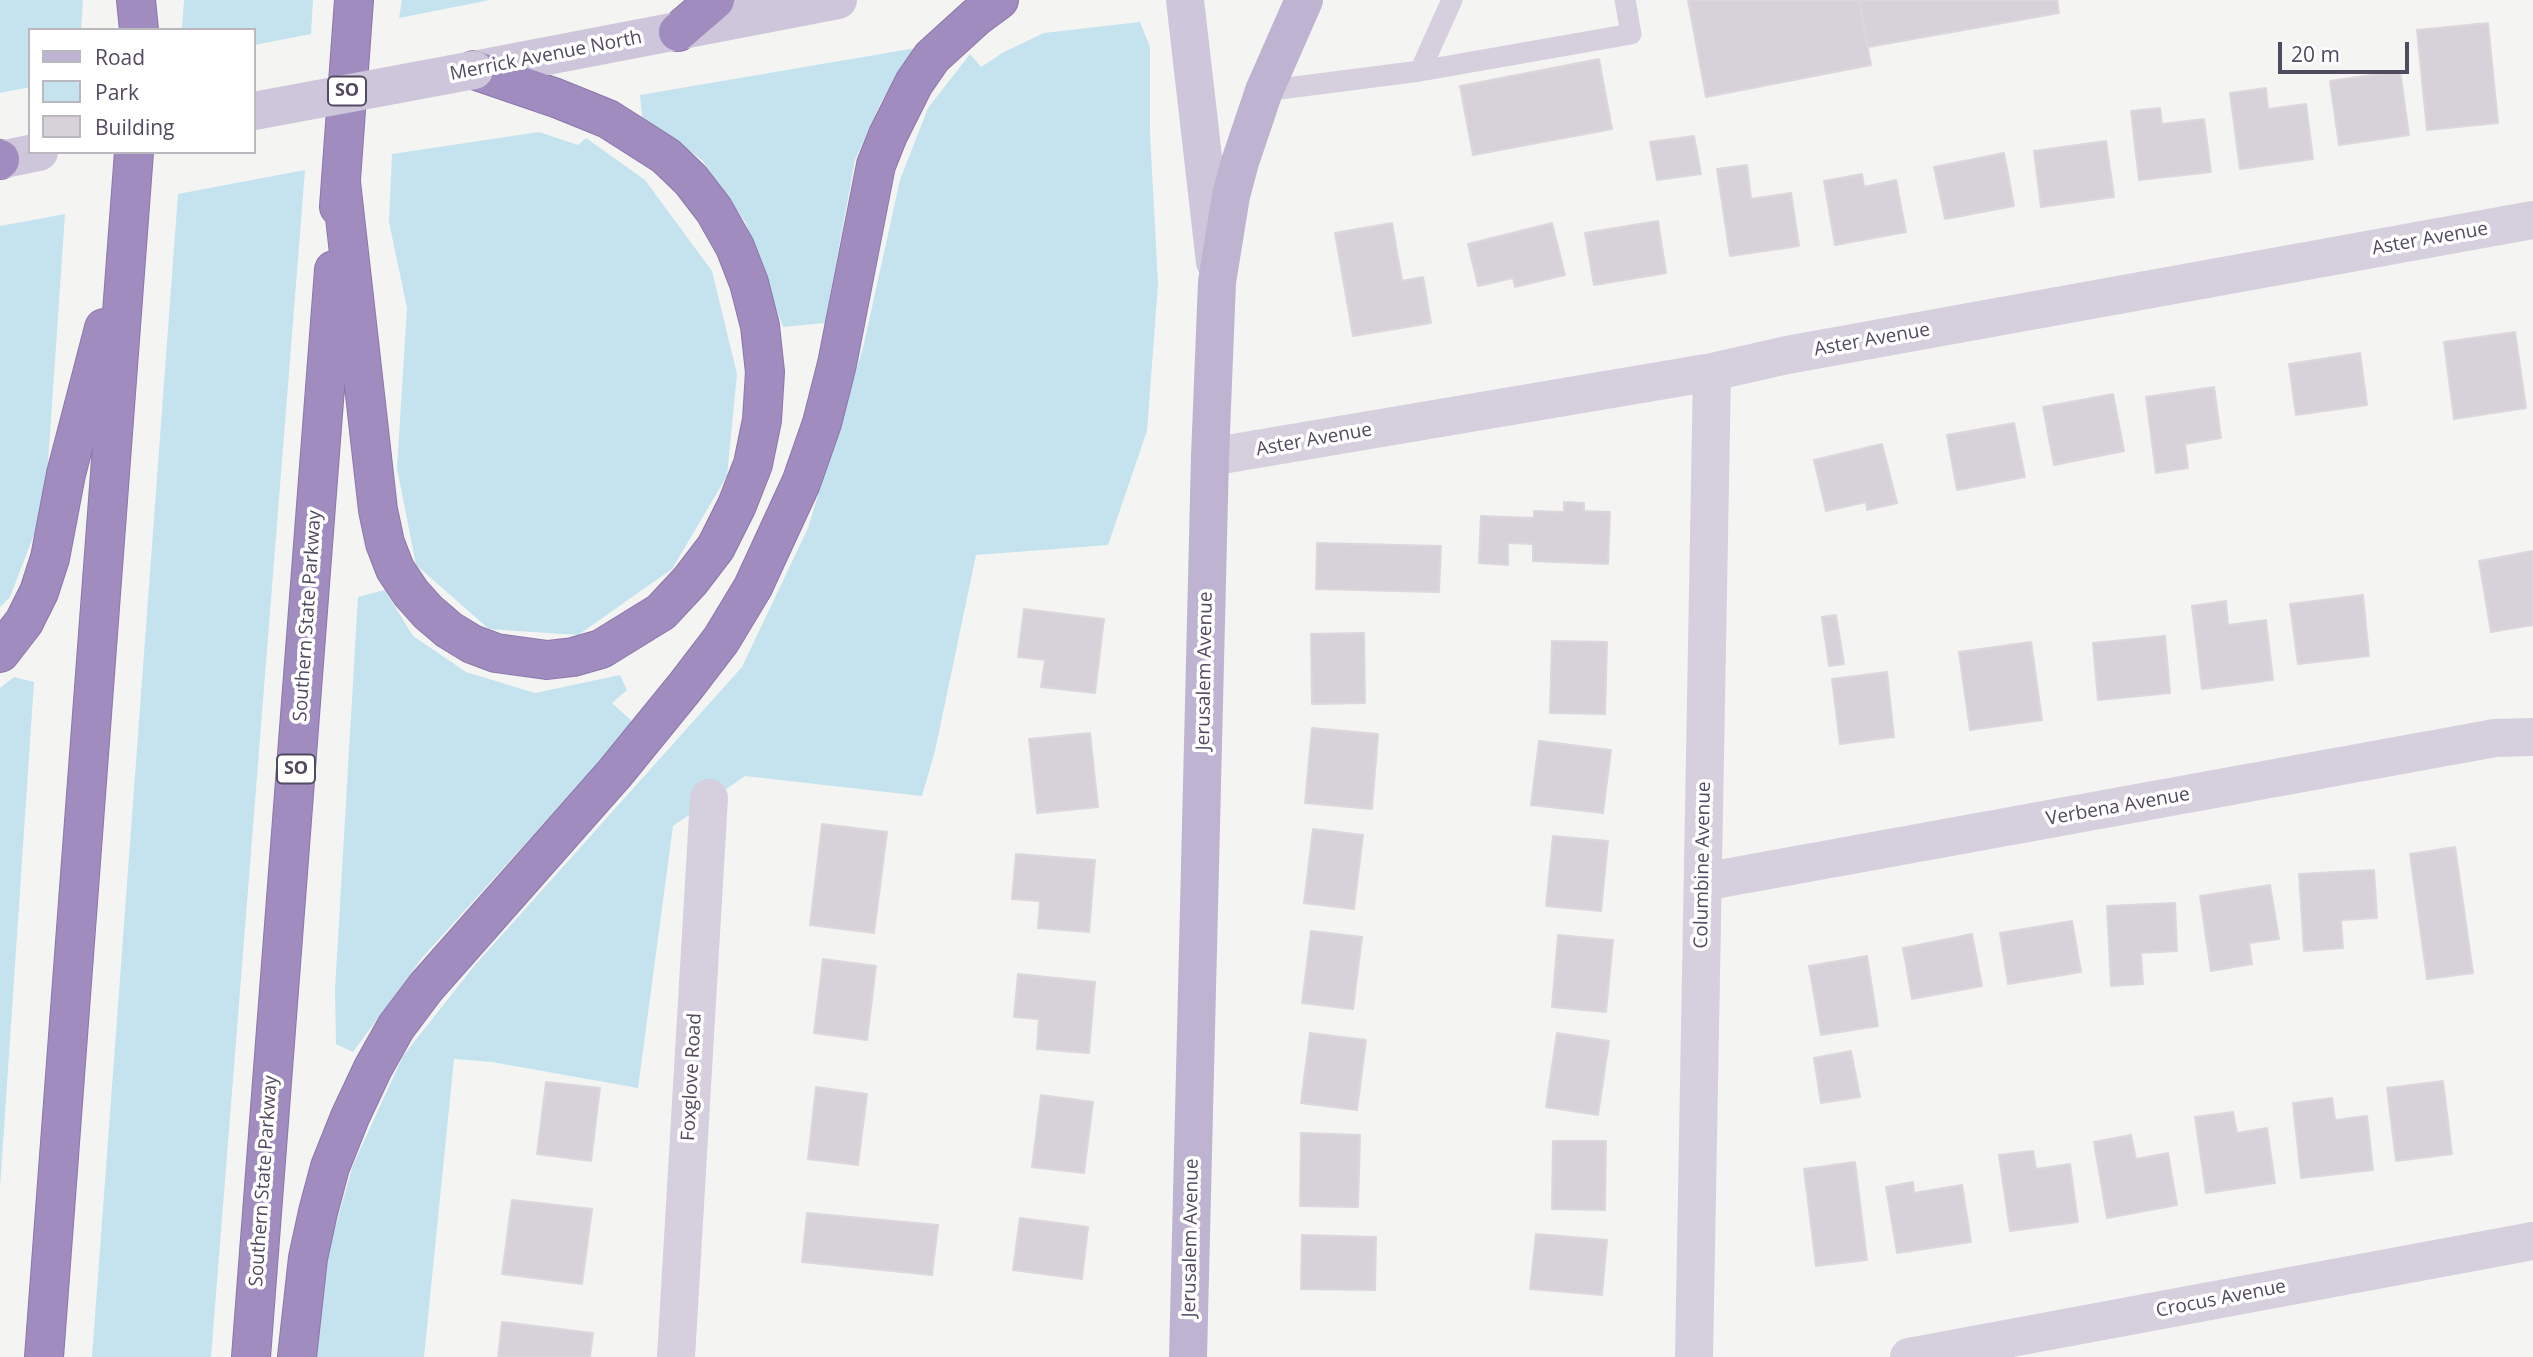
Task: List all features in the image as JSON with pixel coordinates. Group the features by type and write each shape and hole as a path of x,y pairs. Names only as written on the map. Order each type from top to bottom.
{"highway":[{"path":"136,0 140,28"},
{"path":"140,28 144,0"},
{"name":"Southern State Parkway","path":"251,1357 354,0"},
{"path":"678,32 715,0"},
{"path":"297,1357 308,1258 321,1200 340,1142 373,1068 396,1027 426,987 615,773 721,640 753,587 801,483 822,423 876,165 888,135 914,83 932,57 999,0"},
{"path":"341,182 377,510 385,543 396,569 411,593 449,630 472,644 496,653 537,659 573,657 601,649 628,635 661,612 690,581 716,547 737,505 752,464 762,420 765,372 760,327 749,283 735,247 714,209 691,180 666,156 608,120 556,98 474,70"},
{"path":"44,1357 134,154"},
{"path":"0,653 24,622 39,592 50,558 66,474 129,232"}],"main road":[{"name":"Merrick Avenue North","path":"256,111 838,0"},
{"path":"1185,0 1217,282"},
{"name":"Jerusalem Avenue","path":"1188,1357 1210,457 1217,282 1234,185 1264,91 1304,0"},
{"path":"0,160 29,154"}],"street":[{"name":"Aster Avenue","path":"1210,457 1712,372 1787,355 2533,220"},
{"name":"Columbine Avenue","path":"1694,1357 1712,372"},
{"name":"Verbena Avenue","path":"1703,882 2495,738 2533,737"},
{"name":"Foxglove Road","path":"676,1357 709,798"},
{"name":"Crocus Avenue","path":"1909,1357 2533,1241"}],"lane":[{"path":"1420,71 1452,0"},
{"path":"1264,91 1420,71 1630,34 1625,0"}],"green space":[{"path":"0,0 83,0 81,28 28,28 28,87 0,93"},
{"path":"184,0 313,0 311,34 256,45 256,28 182,28"},
{"path":"402,0 490,0 399,18"},
{"path":"1140,22 1150,47 1150,133 1158,284 1147,431 1108,545 976,555 935,751 922,796 745,776 673,826 638,1088 492,1062 454,1059 424,1357 317,1357 323,1270 353,1165 403,1056 475,965 742,667 808,528 863,348 900,180 928,108 970,54 981,67 1004,52 1044,33"},
{"path":"916,48 881,102 855,160 825,323 783,327 746,223 702,160 642,117 640,95"},
{"path":"539,132 578,145 586,138 645,180 712,271 737,374 727,476 672,569 578,635 489,629 416,565 397,468 407,308 389,222 392,154"},
{"path":"305,170 211,1357 92,1357 178,194"},
{"path":"65,214 45,506 10,597 0,607 0,226"},
{"path":"385,590 413,636 466,672 535,693 620,675 627,690 612,703 634,723 422,958 353,1052 336,1044 335,990 358,597"},
{"path":"14,677 34,682 0,1188 0,688"}],"building":[{"path":"1688,0 1859,0 1871,65 1706,97"},
{"path":"1859,0 2057,0 2059,13 1868,47"},
{"path":"2488,23 2498,123 2427,130 2417,30"},
{"path":"1599,59 1612,129 1473,155 1460,86"},
{"path":"2400,71 2409,135 2339,145 2330,81"},
{"path":"2266,88 2268,109 2306,104 2313,159 2240,169 2230,93"},
{"path":"2160,108 2162,124 2204,119 2211,172 2139,180 2131,111"},
{"path":"1694,136 1701,174 1657,180 1650,142"},
{"path":"2106,141 2114,197 2041,207 2034,151"},
{"path":"2004,153 2014,206 1945,219 1934,167"},
{"path":"1747,165 1751,199 1791,193 1799,246 1730,256 1717,169"},
{"path":"1862,174 1864,187 1896,180 1906,232 1835,245 1824,181"},
{"path":"1658,221 1666,273 1594,285 1585,233"},
{"path":"1392,223 1402,281 1423,277 1431,323 1353,336 1335,233"},
{"path":"1552,223 1565,275 1515,287 1513,278 1478,286 1468,244"},
{"path":"2515,332 2526,408 2454,419 2444,342"},
{"path":"2360,353 2367,405 2296,415 2289,364"},
{"path":"2214,387 2221,438 2185,444 2188,468 2156,473 2146,397"},
{"path":"2113,394 2124,451 2054,465 2043,407"},
{"path":"2014,423 2025,477 1957,490 1947,435"},
{"path":"1882,444 1897,503 1867,510 1866,502 1826,511 1814,460"},
{"path":"1564,502 1584,503 1584,511 1610,512 1608,564 1533,561 1533,544 1508,543 1508,565 1479,563 1481,516 1534,518 1534,511 1564,512"},
{"path":"1317,543 1441,546 1439,592 1316,589"},
{"path":"2533,551 2533,625 2491,632 2479,561"},
{"path":"2363,595 2369,656 2298,664 2290,604"},
{"path":"2226,601 2228,625 2266,620 2273,680 2202,689 2192,606"},
{"path":"1024,609 1104,619 1095,693 1041,687 1045,660 1018,657"},
{"path":"1836,615 1844,664 1829,666 1822,617"},
{"path":"1364,633 1365,703 1312,704 1311,634"},
{"path":"2165,636 2170,693 2098,700 2093,643"},
{"path":"1552,641 1607,642 1605,714 1550,713"},
{"path":"2031,642 2042,720 1970,730 1959,652"},
{"path":"1887,672 1894,737 1840,744 1832,679"},
{"path":"1312,728 1378,734 1372,809 1305,803"},
{"path":"1090,733 1098,807 1037,813 1029,739"},
{"path":"1539,741 1611,750 1603,813 1531,805"},
{"path":"822,824 887,832 874,933 810,925"},
{"path":"1313,829 1363,835 1354,909 1304,903"},
{"path":"1553,836 1608,841 1601,911 1546,906"},
{"path":"2455,847 2473,973 2427,979 2410,854"},
{"path":"1016,854 1095,860 1089,932 1038,928 1040,901 1012,899"},
{"path":"2374,870 2377,918 2341,920 2343,948 2304,951 2299,874"},
{"path":"2270,885 2279,939 2249,943 2252,964 2211,971 2200,896"},
{"path":"2175,903 2177,951 2141,953 2143,984 2111,986 2107,906"},
{"path":"2072,921 2081,972 2008,984 2000,933"},
{"path":"1311,931 1362,937 1353,1009 1302,1003"},
{"path":"1972,934 1982,986 1912,999 1903,948"},
{"path":"1558,935 1613,940 1606,1012 1552,1007"},
{"path":"1867,956 1878,1026 1821,1035 1809,966"},
{"path":"823,959 876,966 867,1040 814,1033"},
{"path":"1018,974 1095,982 1089,1053 1037,1049 1039,1019 1014,1017"},
{"path":"1310,1033 1366,1040 1357,1110 1301,1103"},
{"path":"1557,1033 1609,1041 1598,1115 1546,1107"},
{"path":"1851,1051 1860,1097 1821,1103 1814,1058"},
{"path":"2443,1081 2452,1154 2396,1161 2387,1088"},
{"path":"546,1082 600,1088 591,1161 537,1154"},
{"path":"816,1087 867,1094 858,1165 808,1159"},
{"path":"1041,1095 1093,1102 1084,1173 1032,1167"},
{"path":"2332,1098 2335,1120 2367,1116 2373,1170 2301,1178 2293,1103"},
{"path":"2233,1112 2237,1133 2267,1128 2275,1183 2206,1193 2195,1117"},
{"path":"1301,1133 1360,1135 1358,1207 1300,1206"},
{"path":"2131,1135 2136,1159 2168,1153 2177,1205 2107,1218 2094,1142"},
{"path":"1553,1141 1606,1141 1605,1210 1552,1209"},
{"path":"2033,1151 2036,1169 2070,1164 2078,1222 2010,1231 1999,1155"},
{"path":"1855,1162 1867,1260 1816,1266 1804,1169"},
{"path":"1913,1182 1914,1193 1962,1185 1971,1242 1897,1253 1886,1187"},
{"path":"512,1200 592,1209 582,1284 502,1274"},
{"path":"807,1213 938,1225 932,1275 802,1262"},
{"path":"1020,1218 1088,1227 1082,1279 1013,1270"},
{"path":"1536,1234 1607,1240 1602,1295 1530,1289"},
{"path":"1302,1235 1376,1237 1375,1290 1301,1289"},
{"path":"502,1322 593,1333 590,1357 498,1357"}]}
